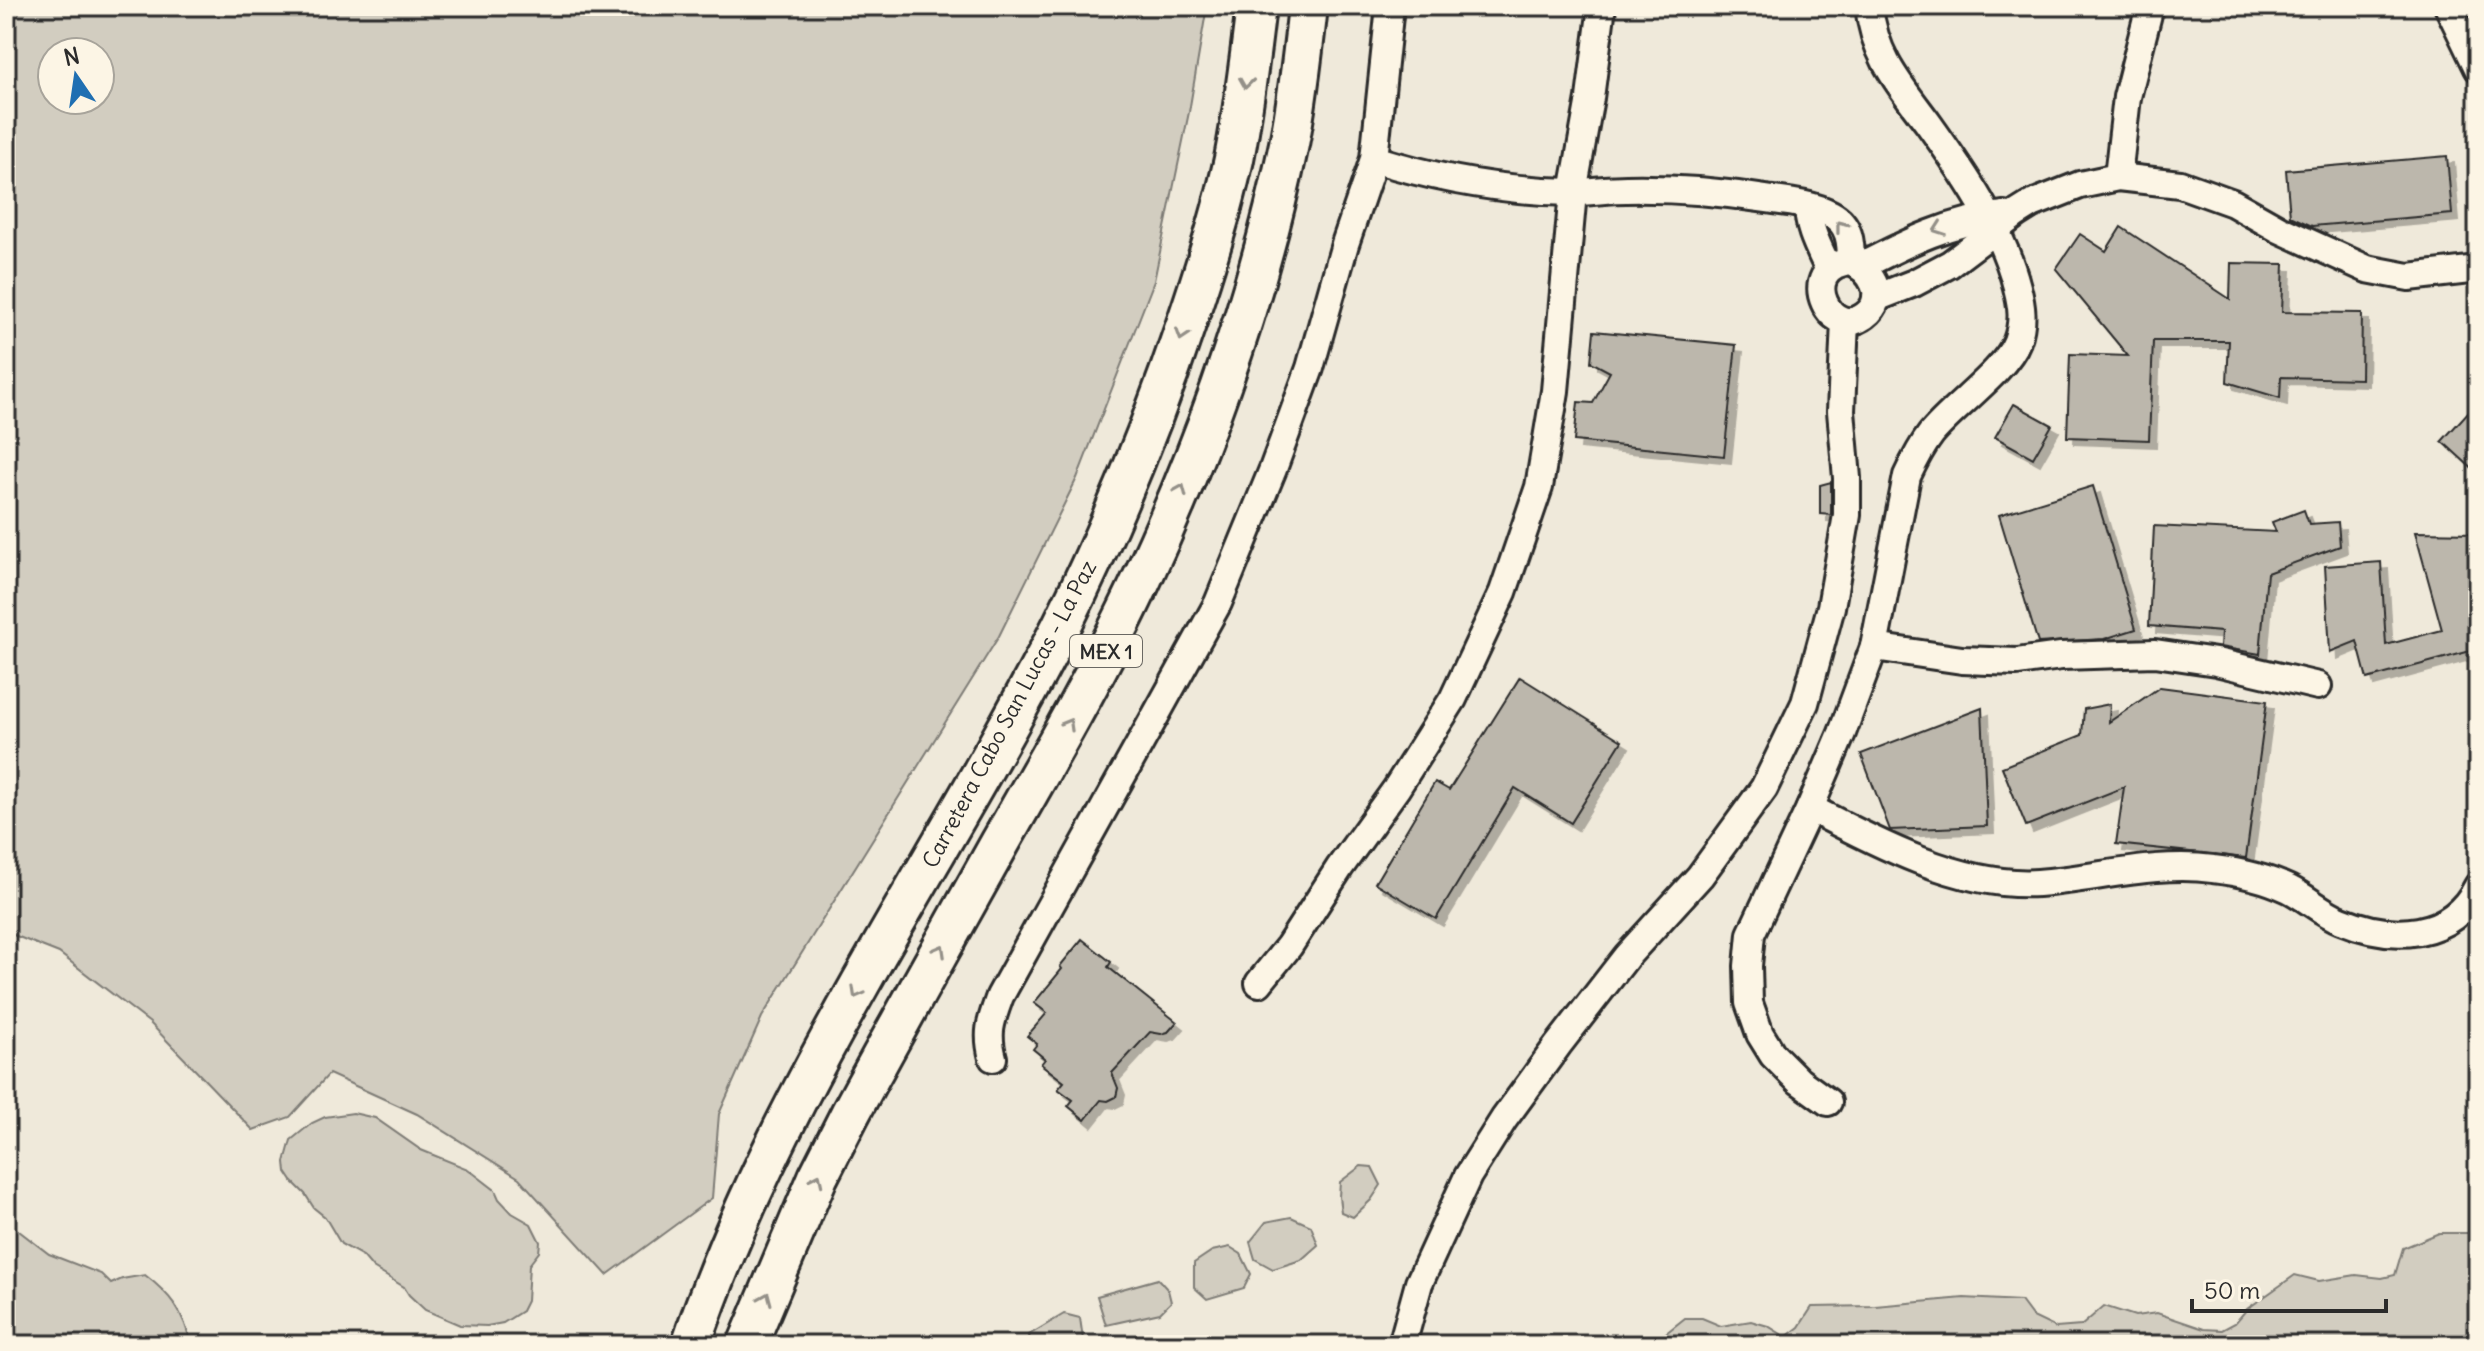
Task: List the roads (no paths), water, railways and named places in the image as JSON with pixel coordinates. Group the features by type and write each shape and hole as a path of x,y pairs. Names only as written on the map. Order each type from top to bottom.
{"highway":[{"name":"Carretera Cabo San Lucas - La Paz","path":"691,1345 733,1236 813,1071 1061,627 1129,477 1168,377 1217,225 1243,110 1256,6"},
{"name":"MEX 1","path":"747,1345 818,1177 856,1101 1076,710 1169,518 1224,374 1274,213 1290,141 1308,6"},
{"path":"666,1345 690,1298 733,1236"}],"street":[{"path":"993,1058 988,1039 990,1022 1000,996 1218,603 1273,469 1310,368 1345,244 1374,159 1390,6"},
{"path":"1259,983 1289,946 1453,699 1503,592 1539,487 1555,391 1573,192 1602,6"},
{"path":"1828,1102 1799,1081 1773,1055 1760,1034 1749,1003 1751,934 1810,808 1874,647 1907,476 1932,433 1995,371 2015,345 2023,312 1999,220 1898,86 1871,27 1869,6"},
{"path":"2118,177 2127,97 2150,6"},
{"path":"2448,6 2478,68"},
{"path":"1374,159 1421,174 1511,189 1685,191 1748,196 1808,206 1840,221 1851,240 1847,266"},
{"path":"1876,298 1950,264 1999,220 2080,185 2118,177 2180,184 2233,203 2279,229 2367,269 2409,277 2478,269"},
{"path":"1847,266 1870,275 1876,298 1865,316 1845,321 1833,317 1827,309 1823,299 1823,277 1847,266 1952,224 1999,220"},
{"path":"1402,1345 1419,1283 1468,1176 1504,1119 1558,1045 1627,956 1700,876 1764,788 1805,703 1831,607 1847,515 1841,411 1845,321"},
{"path":"1874,647 1976,661 2017,662 2061,656 2155,653 2216,662 2318,686"},
{"path":"1810,808 1867,838 1980,878 2035,883 2169,867 2210,868 2248,874 2290,889 2339,920 2377,932 2416,933 2442,924 2468,905 2478,886"}]}
